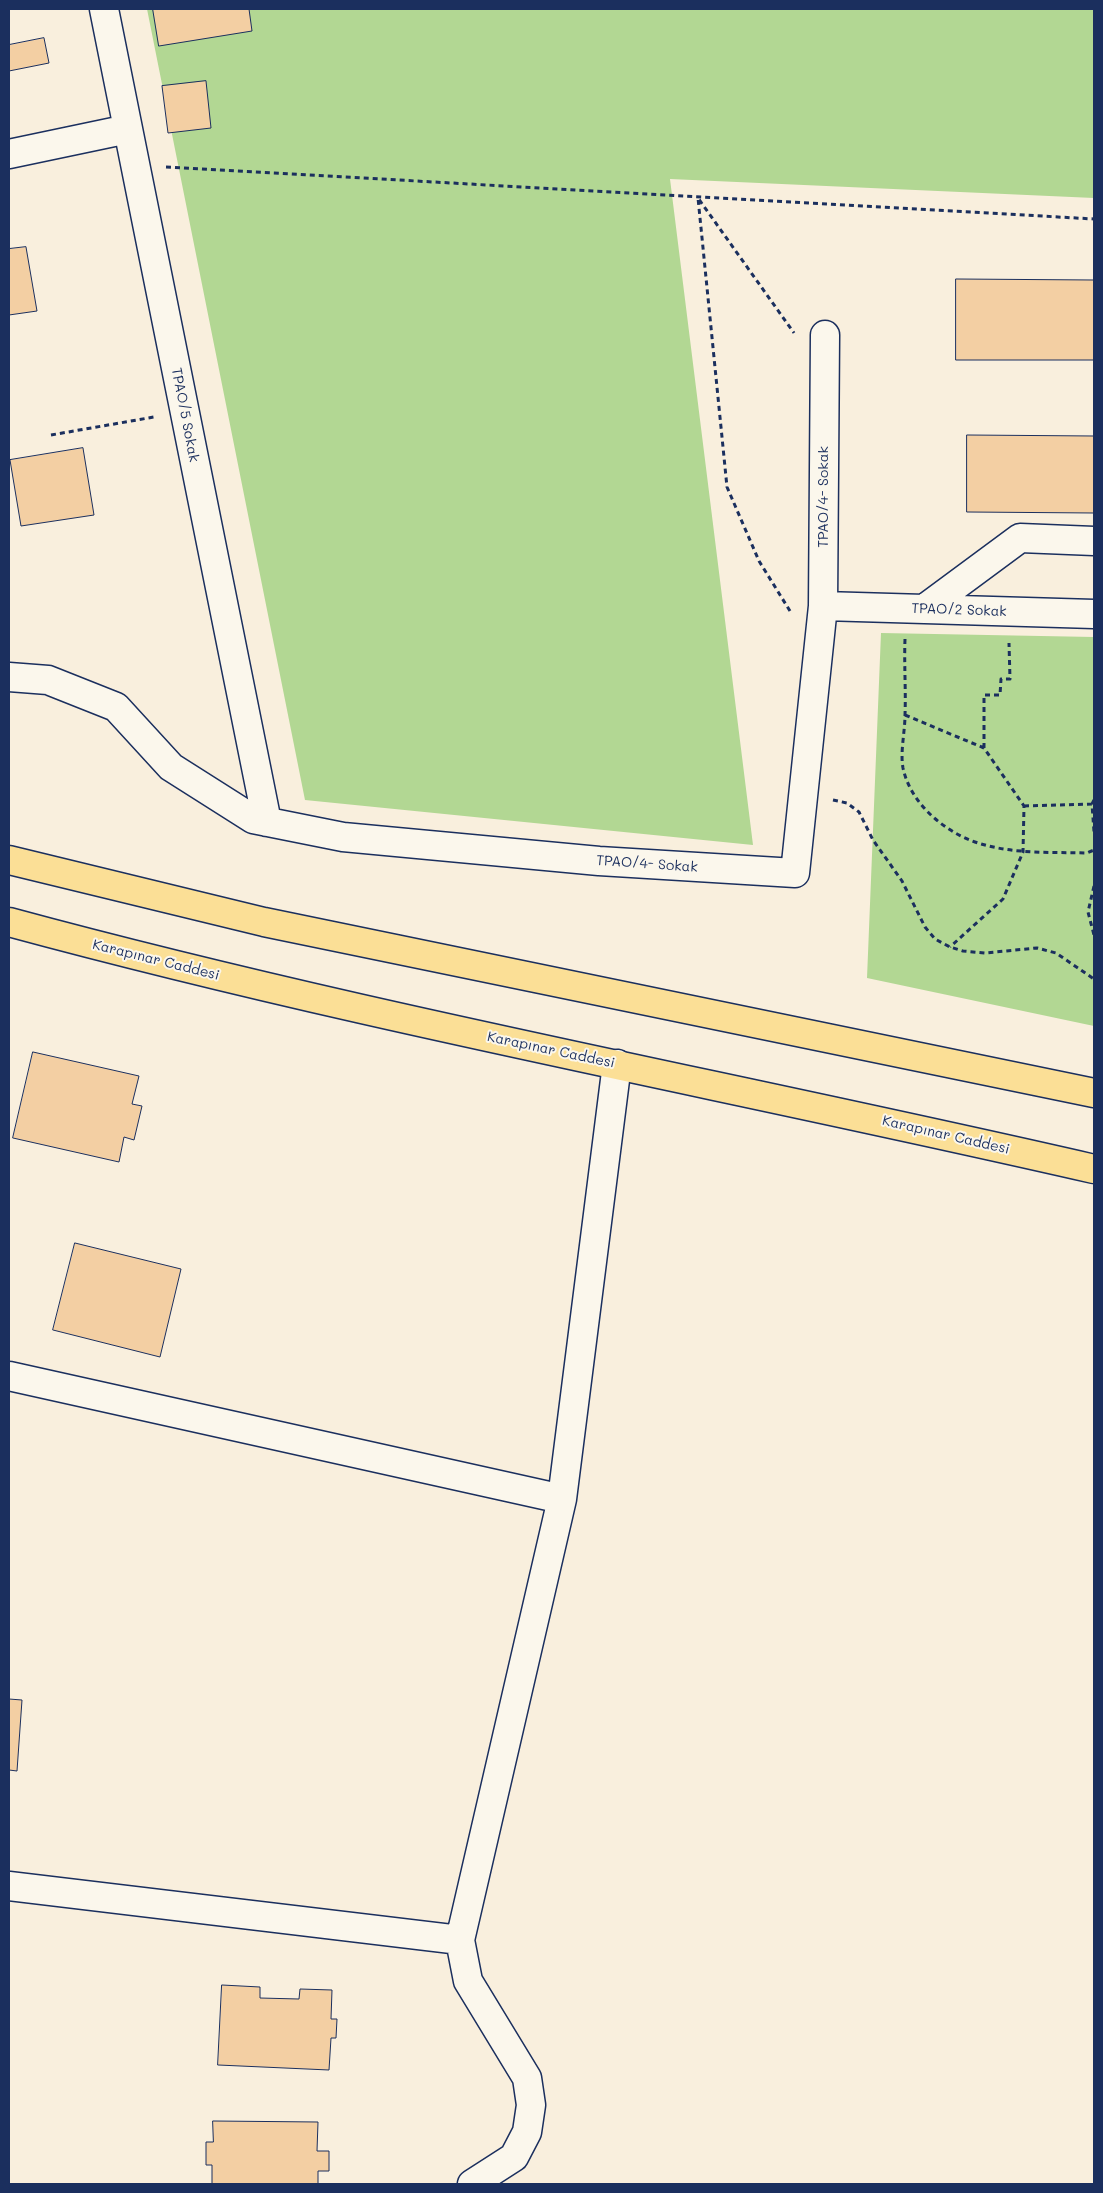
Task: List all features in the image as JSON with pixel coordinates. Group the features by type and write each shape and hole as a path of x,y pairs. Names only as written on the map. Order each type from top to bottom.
{"main road":[{"path":"9,860 274,924 1094,1094"},
{"name":"Karapınar Caddesi","path":"9,922 307,997 900,1125 1094,1169"}],"street":[{"name":"TPAO/5 Sokak","path":"104,9 267,822"},
{"path":"9,154 128,129"},
{"name":"TPAO/4- Sokak","path":"9,677 48,680 116,707 171,767 253,819 353,838 598,861 794,873 823,606 825,335"},
{"path":"915,609 1020,538 1094,541"},
{"name":"TPAO/2 Sokak","path":"823,606 1094,614"},
{"path":"472,2184 514,2157 527,2132 532,2105 527,2078 468,1981 460,1940 562,1499 617,1064"},
{"path":"9,1376 562,1499"},
{"path":"9,1886 460,1940"}],"path":[{"path":"135,165 1094,219"},
{"path":"698,198 795,334 825,335"},
{"path":"698,198 727,487 759,561 793,617"},
{"path":"51,435 184,411"},
{"path":"915,609 905,715 903,767 911,793 930,815 956,832 984,845 1023,852 1087,853 1094,850"},
{"path":"984,748 984,695 1000,695 1001,679 1010,679 1009,612"},
{"path":"905,715 984,748 1024,806 1023,852 1003,899 950,947"},
{"path":"803,796 847,803 858,812 873,840 902,881 925,927 935,939 950,947 985,953 1037,948 1056,953 1094,979"},
{"path":"1094,800 1092,804 1094,832"},
{"path":"1024,806 1092,804"},
{"path":"1094,886 1088,912 1094,935"}],"green space":[{"path":"147,9 1094,9 1094,198 670,179 753,845 305,800"},
{"path":"881,633 1094,637 1094,1026 867,978"}],"building":[{"path":"153,9 249,9 252,31 159,46"},
{"path":"44,38 49,63 9,71 9,45"},
{"path":"206,81 211,128 168,133 162,86"},
{"path":"26,247 37,311 9,315 9,249"},
{"path":"956,279 1094,280 1094,360 956,360"},
{"path":"967,435 1094,436 1094,513 967,512"},
{"path":"83,448 94,515 21,526 10,460"},
{"path":"33,1052 139,1076 132,1104 142,1106 134,1140 124,1137 119,1162 13,1138"},
{"path":"75,1243 181,1269 160,1357 53,1330"},
{"path":"9,1699 22,1700 17,1771 9,1770"},
{"path":"222,1985 260,1987 260,1998 299,1999 300,1989 332,1990 331,2019 337,2019 336,2038 331,2038 329,2070 218,2065"},
{"path":"213,2121 318,2122 317,2151 329,2151 329,2171 318,2171 318,2184 212,2184 212,2165 206,2165 206,2142 213,2142"}]}
